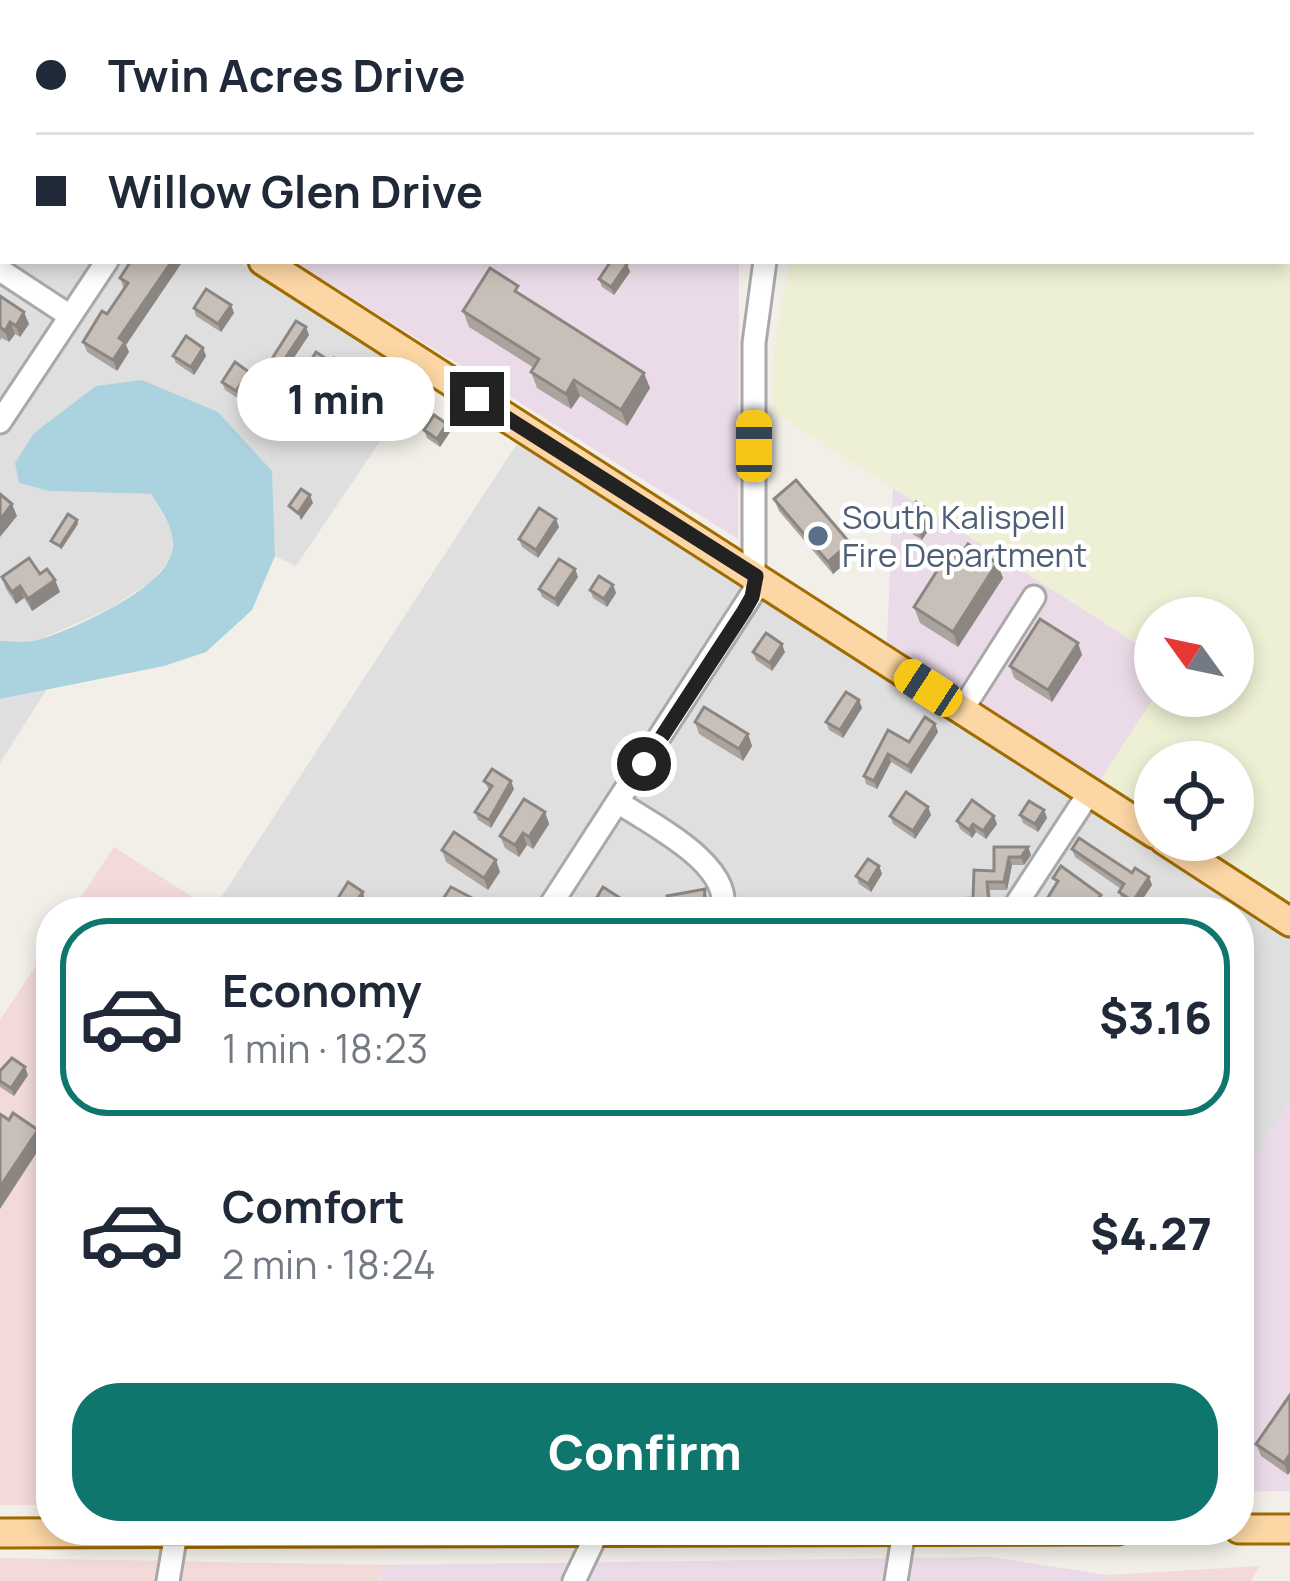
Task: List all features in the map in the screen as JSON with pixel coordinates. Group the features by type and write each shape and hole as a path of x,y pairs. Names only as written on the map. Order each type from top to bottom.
{"main road":[{"path":"267,264 1134,822"},
{"path":"1196,861 1252,897"},
{"path":"1254,899 1290,922"},
{"path":"1254,1529 1290,1529"},
{"path":"0,1533 36,1533"}],"street":[{"path":"0,422 105,264"},
{"path":"556,897 752,597 756,576 754,343 765,264"},
{"path":"0,270 70,316"},
{"path":"962,710 1034,597"},
{"path":"1021,897 1089,793"},
{"path":"618,802 715,872 724,897"},
{"path":"168,1581 174,1545"},
{"path":"574,1581 591,1545"},
{"path":"896,1581 902,1545"}],"shaded area":[{"path":"0,264 243,264 420,382 296,566 275,556 271,471 19,483 49,491 151,494 173,532 171,558 152,581 111,608 34,642 0,641"},
{"path":"298,264 739,264 738,539"},
{"path":"518,442 1134,837 1134,861 1171,861 1228,897 221,897"},
{"path":"893,488 1134,642 1134,717 1141,717 1097,785 887,644"},
{"path":"47,689 0,763 0,699"},
{"path":"114,847 192,897 81,897"},
{"path":"1254,914 1290,937 1290,1103 1254,1158"},
{"path":"36,966 36,1505 0,1505 0,1020"},
{"path":"1290,1103 1290,1491 1254,1492 1254,1158"},
{"path":"990,1557 1108,1575 1104,1581 378,1581 387,1565"},
{"path":"0,1558 387,1565 377,1581 0,1581"},
{"path":"1260,1566 1251,1581 1104,1581 1108,1575"}],"green space":[{"path":"788,264 1290,264 1290,908 1217,861 1254,861 1254,741 1134,741 1134,809 1097,785 1141,717 1254,717 1254,597 1134,597 1134,642 772,411 774,351"}],"water":[{"path":"142,380 218,412 272,471 275,556 252,610 206,652 164,666 0,699 0,641 38,640 92,618 151,582 171,555 171,531 151,494 49,491 19,483 15,463 34,433 96,386"}],"building":[{"path":"129,264 170,264 119,338 125,342 113,360 83,342 102,311 107,314 128,283 120,278"},
{"path":"609,264 627,264 611,287 599,279"},
{"path":"490,268 518,286 515,291 644,373 621,410 574,380 566,394 531,372 539,359 463,311"},
{"path":"206,289 231,305 218,324 194,308"},
{"path":"0,296 24,312 16,326 10,322 5,331 0,327"},
{"path":"296,321 306,327 282,363 273,357"},
{"path":"186,336 203,348 191,367 173,356"},
{"path":"316,352 374,383 379,374 395,384 384,401 407,412 404,423 379,410 376,413 361,403 364,399 336,382 330,392 317,383 322,376 307,367"},
{"path":"235,362 249,372 236,391 222,382"},
{"path":"434,415 447,424 437,439 424,430"},
{"path":"796,480 850,543 828,562 774,499"},
{"path":"301,489 310,495 298,513 289,506"},
{"path":"0,494 12,504 0,520"},
{"path":"916,502 932,512 919,532 904,522"},
{"path":"539,508 556,519 536,550 519,539"},
{"path":"68,514 77,520 60,546 51,541"},
{"path":"968,544 997,563 953,632 914,607 949,552 958,558"},
{"path":"29,558 40,574 47,569 55,580 28,599 20,586 12,592 2,577"},
{"path":"559,559 575,569 555,599 539,589"},
{"path":"599,576 613,585 604,599 590,590"},
{"path":"1040,619 1078,643 1048,690 1010,666"},
{"path":"766,633 782,644 770,663 753,652"},
{"path":"846,692 859,700 840,730 826,722"},
{"path":"704,707 748,734 739,749 695,722"},
{"path":"925,717 935,724 908,766 888,754 874,781 864,776 888,730 909,742"},
{"path":"492,769 511,781 489,820 475,812 492,786 484,781"},
{"path":"906,792 928,807 913,831 890,816"},
{"path":"524,799 545,812 529,837 523,833 515,845 500,836"},
{"path":"972,800 994,816 983,831 973,824 969,830 957,821"},
{"path":"1029,801 1044,810 1035,824 1020,815"},
{"path":"454,832 496,860 484,878 442,850"},
{"path":"1079,838 1132,873 1135,868 1149,877 1136,897 1127,897 1119,892 1124,884 1072,849"},
{"path":"994,847 1028,847 1021,857 1009,857 1004,882 987,882 988,897 973,897 974,870 994,871"},
{"path":"868,859 879,866 868,884 856,876"},
{"path":"1061,866 1101,895 1048,897 1058,881 1053,878"},
{"path":"348,882 363,892 359,897 339,897"},
{"path":"451,887 470,897 444,897"},
{"path":"603,887 619,897 597,897"},
{"path":"705,889 704,897 667,896"},
{"path":"12,1058 25,1067 11,1088 0,1081 0,1071"},
{"path":"13,1113 36,1133 0,1187 0,1114 9,1120"},
{"path":"1290,1395 1290,1454 1284,1463 1256,1444"}],"place":[{"name":"South Kalispell Fire Department","path":"818,536"}],"route":[{"path":"477,399 756,576 744,611 644,764"}]}
